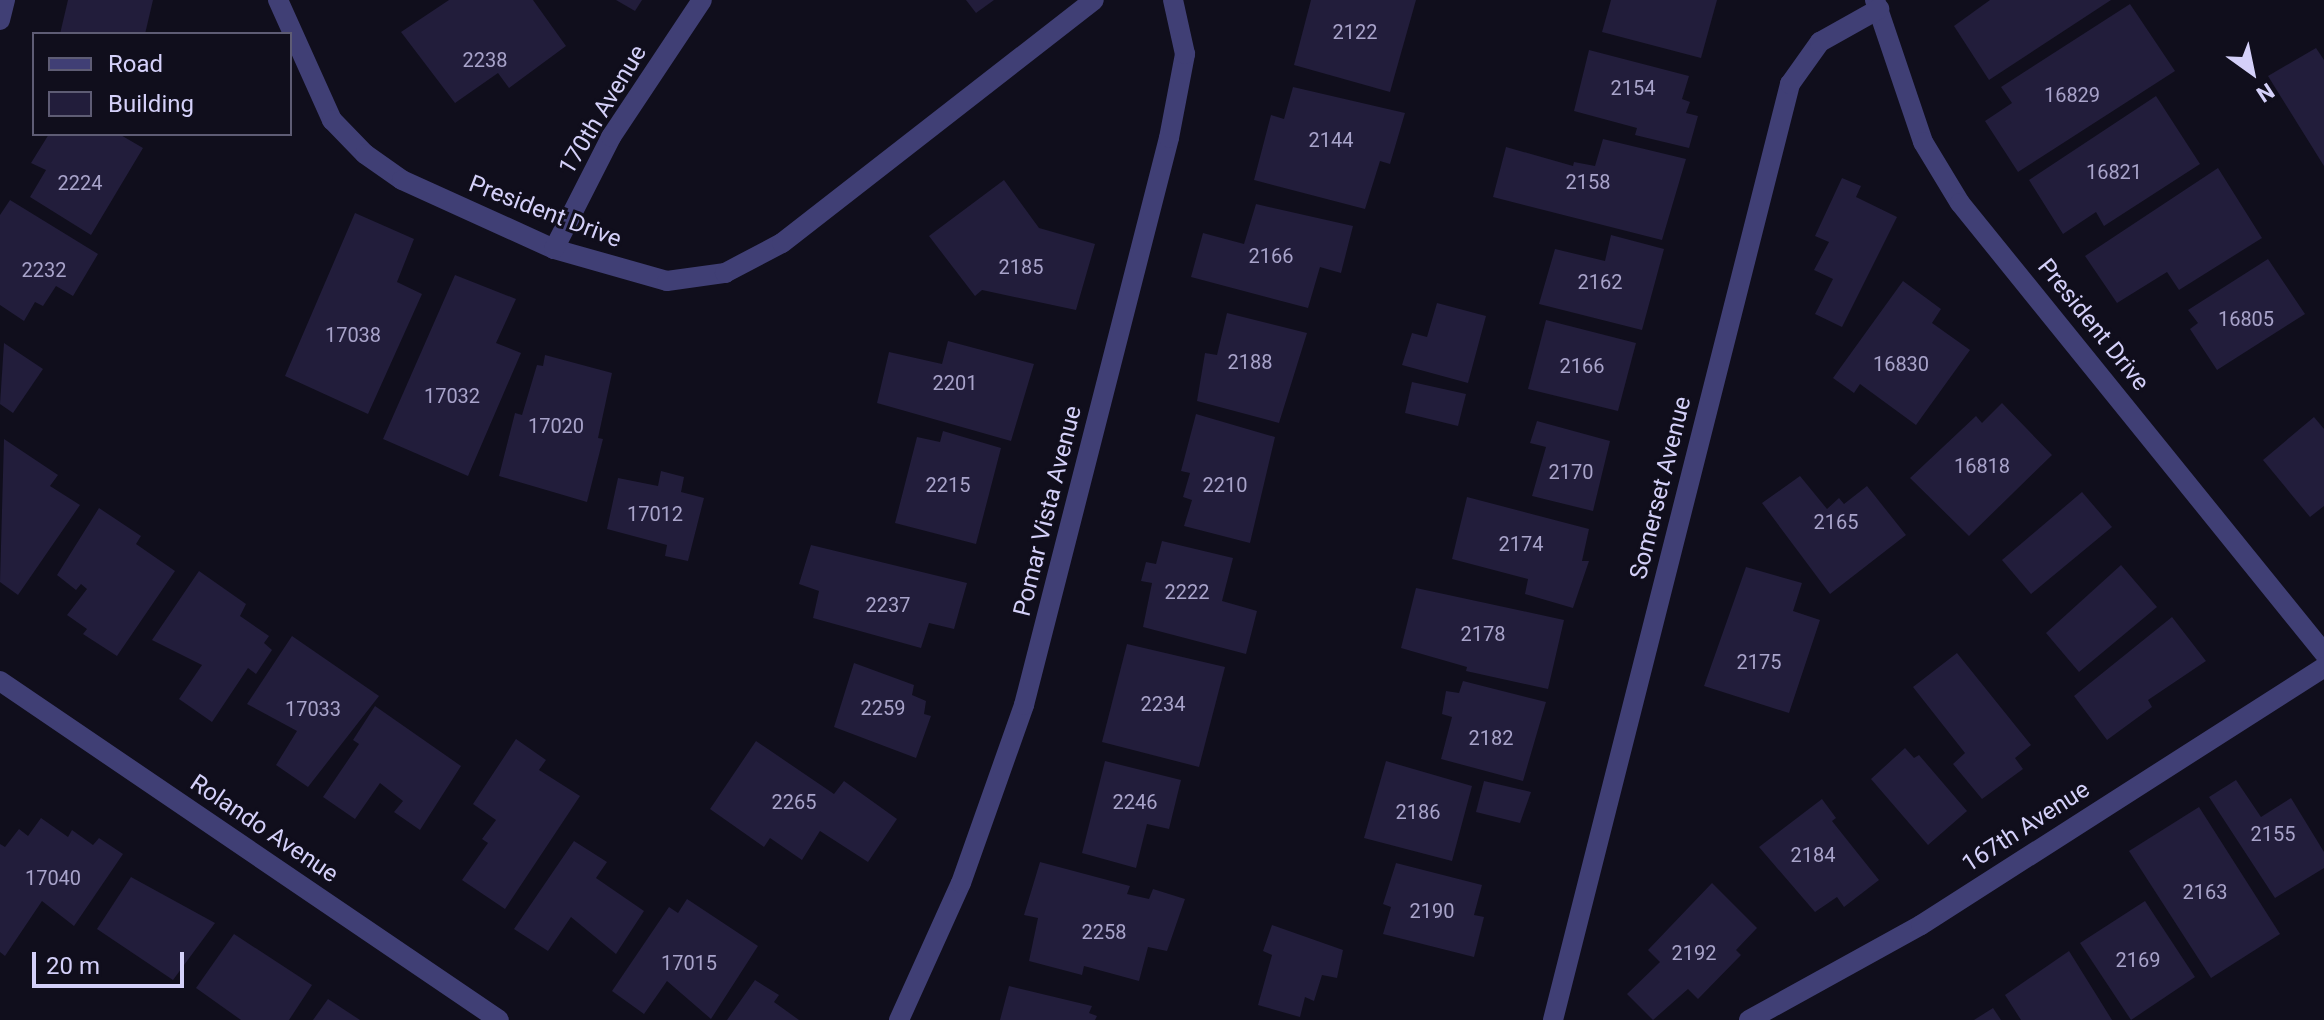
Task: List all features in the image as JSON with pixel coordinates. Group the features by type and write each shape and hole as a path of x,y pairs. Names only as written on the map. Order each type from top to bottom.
{"street":[{"path":"0,20 5,0"},
{"name":"President Drive","path":"278,0 332,120 365,154 402,180 554,249 667,281 725,273 782,243 1094,0"},
{"name":"170th Avenue","path":"554,249 611,137 702,0"},
{"name":"Pomar Vista Avenue","path":"899,1020 961,883 1024,705 1169,138 1185,54 1173,0"},
{"name":"President Drive","path":"1877,4 1923,142 1960,203 2324,653"},
{"name":"Somerset Avenue","path":"1553,1020 1790,84 1820,42 1877,4"},
{"name":"167th Avenue","path":"1749,1020 1921,925 2324,667"},
{"name":"Rolando Avenue","path":"0,681 499,1020"}],"building":[{"path":"68,0 153,0 145,32 60,32"},
{"path":"449,0 533,0 566,46 509,88 498,73 455,103 401,32"},
{"path":"616,0 642,0 635,11"},
{"path":"966,0 994,0 976,13"},
{"path":"1311,0 1416,0 1390,92 1294,65"},
{"path":"1611,0 1717,0 1701,58 1602,32"},
{"path":"1990,0 2111,0 1989,80 1954,26"},
{"path":"2130,4 2175,71 2018,172 1985,121 2012,103 2001,87"},
{"path":"2316,48 2324,60 2324,166 2268,76"},
{"path":"1589,50 1689,76 1682,99 1690,102 1686,113 1698,116 1689,148 1635,135 1637,128 1574,111"},
{"path":"1293,87 1405,113 1390,164 1380,161 1365,209 1254,180 1271,115 1284,119"},
{"path":"2156,96 2200,164 2104,226 2096,212 2063,234 2029,180"},
{"path":"48,136 122,136 143,148 91,235 30,197 46,170 31,163"},
{"path":"1603,139 1686,159 1662,240 1493,197 1506,147 1573,166 1574,162 1595,166"},
{"path":"2218,168 2262,238 2179,290 2167,272 2117,303 2085,256"},
{"path":"1842,178 1861,186 1856,197 1897,217 1842,327 1815,314 1833,279 1814,270 1829,242 1815,236"},
{"path":"1004,180 1039,228 1095,244 1076,310 982,290 975,296 929,236"},
{"path":"10,200 98,254 73,296 56,286 43,306 35,302 24,321 0,305 0,215"},
{"path":"1256,204 1353,226 1341,273 1320,267 1308,308 1191,277 1203,233 1244,244"},
{"path":"355,213 414,239 397,282 422,294 368,414 285,376"},
{"path":"1611,235 1664,249 1642,330 1539,304 1555,249 1605,261"},
{"path":"2268,259 2305,314 2217,370 2190,329 2198,323 2188,310"},
{"path":"455,275 516,299 496,343 521,353 468,476 383,439"},
{"path":"1903,281 1941,309 1932,323 1970,350 1916,425 1860,384 1854,393 1833,378"},
{"path":"1437,303 1486,316 1468,383 1402,365 1412,333 1427,337"},
{"path":"1227,313 1307,333 1279,423 1197,401 1205,353 1217,355"},
{"path":"1546,320 1636,343 1618,411 1528,389"},
{"path":"948,341 1034,364 1011,441 877,403 889,352 942,364"},
{"path":"4,343 43,369 13,413 0,404"},
{"path":"545,355 612,373 598,438 603,439 587,502 499,476 515,413 522,415 537,365 543,366"},
{"path":"1412,382 1466,394 1458,426 1405,413"},
{"path":"2002,403 2052,455 1969,536 1910,478 1976,416 1982,423"},
{"path":"1196,414 1275,437 1250,543 1184,526 1192,500 1183,497 1190,473 1181,471"},
{"path":"2314,417 2324,429 2324,506 2310,517 2263,460"},
{"path":"1537,421 1610,441 1593,511 1532,496 1546,447 1530,443"},
{"path":"943,431 1001,448 976,544 895,523 917,437 940,442"},
{"path":"4,439 58,475 50,486 80,505 18,595 0,582"},
{"path":"661,471 684,477 681,492 704,498 688,561 665,556 667,545 607,529 618,478 658,486"},
{"path":"1800,476 1827,509 1839,498 1844,504 1867,486 1906,535 1830,594 1762,503"},
{"path":"2082,492 2112,527 2031,594 2002,560"},
{"path":"1467,497 1589,529 1582,561 1589,561 1573,608 1525,594 1528,579 1452,559"},
{"path":"99,508 141,536 136,544 175,571 117,656 83,634 87,629 67,615 87,589 81,584 76,590 57,575"},
{"path":"1162,541 1233,558 1222,601 1257,611 1246,654 1143,627 1152,583 1141,581 1146,562 1156,564"},
{"path":"811,545 967,583 954,629 929,623 921,648 813,618 819,591 799,584"},
{"path":"2121,565 2157,607 2079,672 2046,633"},
{"path":"1746,567 1802,583 1793,611 1820,620 1789,713 1704,686"},
{"path":"199,571 246,604 240,616 269,636 264,643 272,650 256,674 248,668 212,722 179,699 202,665 152,640"},
{"path":"1416,588 1564,620 1548,689 1466,671 1467,667 1401,648"},
{"path":"2172,617 2206,661 2148,700 2152,707 2107,740 2074,696"},
{"path":"292,636 379,696 308,787 276,765 297,731 247,704"},
{"path":"1127,644 1225,667 1199,767 1102,742"},
{"path":"1957,653 2031,745 2015,758 2023,769 1982,799 1953,764 1965,753 1913,687"},
{"path":"854,663 914,685 912,695 926,701 924,714 931,716 916,758 834,727"},
{"path":"1463,681 1546,702 1523,781 1441,759 1452,717 1442,714 1446,691 1459,693"},
{"path":"375,706 461,766 420,830 394,812 403,801 380,783 355,819 323,797 359,744 353,740"},
{"path":"516,739 546,760 539,770 580,796 505,909 462,880 488,843 482,839 496,820 473,804"},
{"path":"756,741 834,794 844,781 897,819 868,862 820,831 802,860 770,838 764,847 710,809"},
{"path":"1905,748 1914,758 1919,755 1967,811 1928,845 1871,779"},
{"path":"1105,761 1181,780 1169,829 1147,824 1136,868 1082,853"},
{"path":"1386,761 1472,786 1452,861 1364,838"},
{"path":"2236,780 2261,817 2291,798 2324,852 2324,868 2275,898 2209,797"},
{"path":"1484,781 1531,792 1520,823 1476,812"},
{"path":"1822,799 1836,818 1832,821 1879,880 1844,907 1837,897 1815,912 1759,847"},
{"path":"2199,807 2280,934 2211,978 2129,851"},
{"path":"41,818 68,837 72,830 93,845 99,838 123,854 74,926 42,901 5,956 0,952 0,844 5,847 19,829 28,836"},
{"path":"574,841 607,862 596,878 644,911 616,954 571,917 548,951 514,929"},
{"path":"1040,862 1130,886 1127,894 1149,899 1153,889 1185,899 1167,951 1148,947 1139,981 1084,966 1082,975 1029,961 1038,918 1024,915"},
{"path":"1396,863 1482,885 1474,915 1484,917 1474,957 1383,934 1391,907 1383,904"},
{"path":"131,877 215,923 173,980 97,929"},
{"path":"1712,883 1757,928 1736,950 1741,955 1698,999 1688,989 1653,1020 1627,994 1660,962 1648,950"},
{"path":"687,899 758,946 711,1019 667,981 644,1014 612,991 669,907 678,913"},
{"path":"2145,901 2195,977 2131,1020 2080,943"},
{"path":"1272,925 1343,950 1337,978 1322,975 1314,1001 1305,997 1300,1017 1258,1005 1272,955 1263,951"},
{"path":"234,934 312,985 289,1020 241,1020 196,988"},
{"path":"2069,951 2112,1020 2021,1020 2005,995"},
{"path":"755,980 779,995 774,1002 799,1020 727,1020"},
{"path":"1009,986 1092,1006 1089,1013 1097,1016 1095,1020 1000,1020"},
{"path":"328,999 360,1020 313,1020"},
{"path":"1993,1008 2001,1020 1974,1020"}]}
